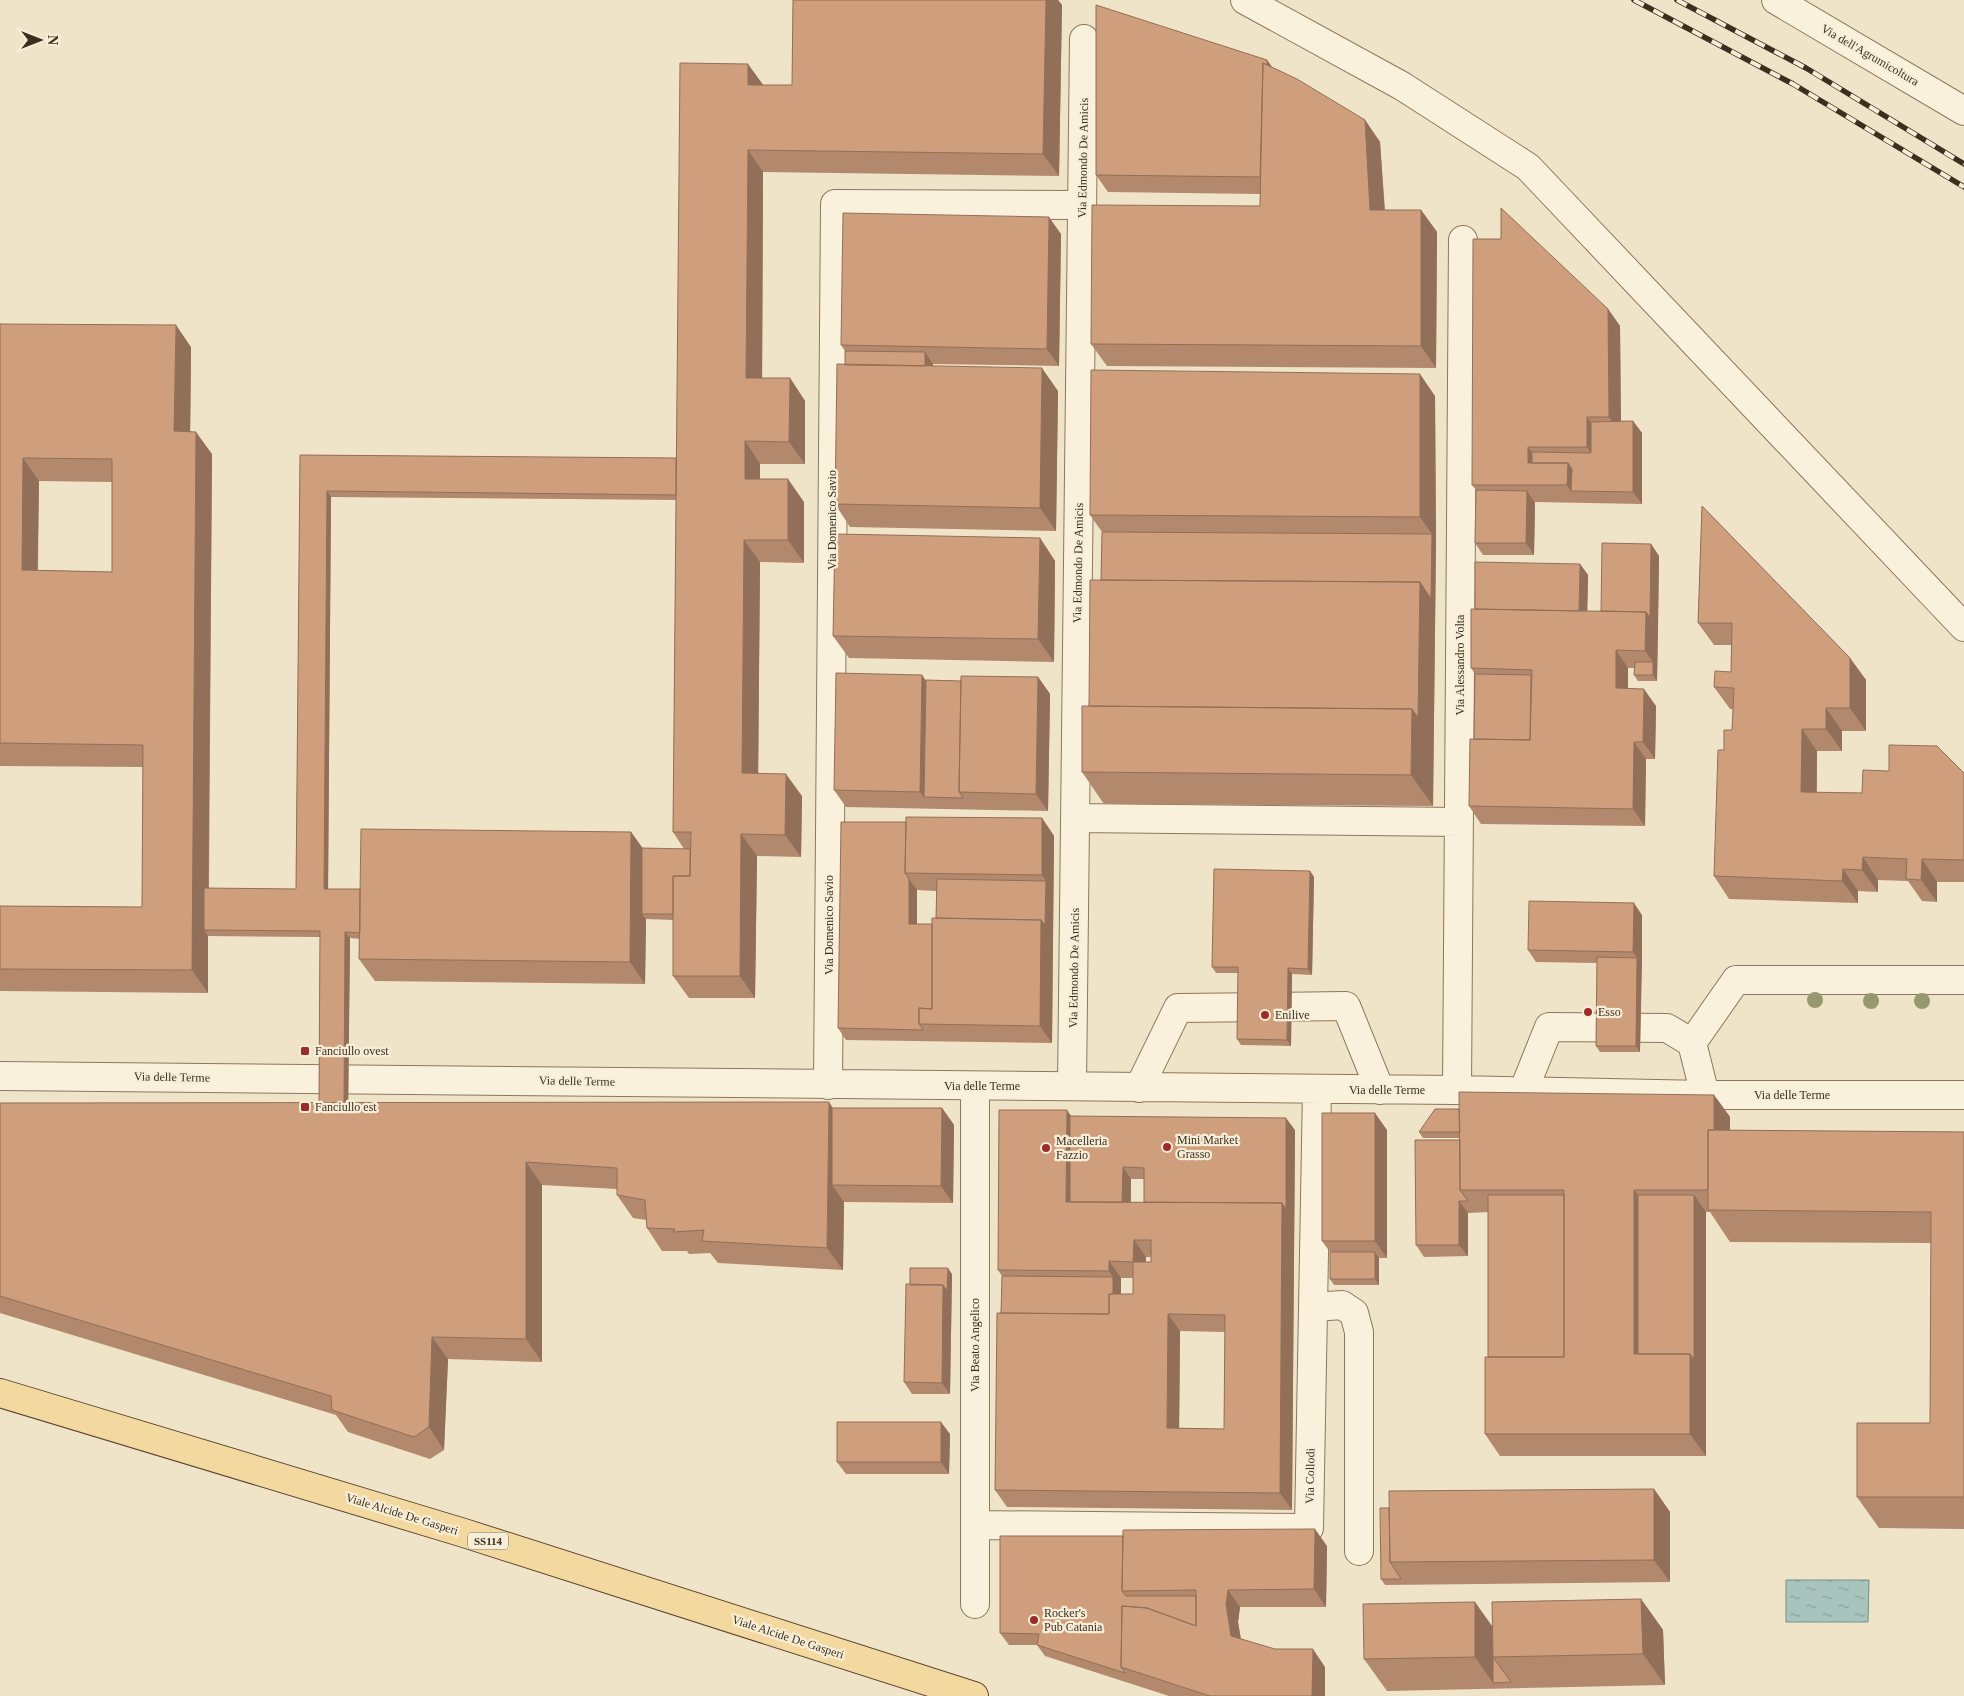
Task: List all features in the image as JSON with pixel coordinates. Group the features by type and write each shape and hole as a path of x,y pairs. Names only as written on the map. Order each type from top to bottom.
{"main road":[{"name":"Viale Alcide De Gasperi","path":"0,1393 464,1533 974,1696"}],"street":[{"path":"1245,0 1402,86 1528,167 1964,627"},
{"name":"Via dell'Agrumicoltura","path":"1776,0 1964,111"},
{"name":"Via Edmondo De Amicis","path":"1072,1086 1076,818 1088,576 1082,205 1084,39"},
{"name":"Via Domenico Savio","path":"828,1084 835,204 1082,205"},
{"name":"Via Alessandro Volta","path":"1456,1090 1459,822 1450,580 1463,240"},
{"path":"1076,818 1459,822"},
{"path":"1692,1043 1736,980 1964,980"},
{"path":"1140,1088 1178,1008 1346,1006 1380,1090"},
{"path":"1524,1092 1549,1027 1667,1028 1692,1043 1706,1095"},
{"name":"Via delle Terme","path":"0,1076 1456,1090 1706,1095 1964,1095"},
{"name":"Via Beato Angelico","path":"974,1086 974,1604"},
{"name":"Via Collodi","path":"975,1525 1309,1528 1317,1089"},
{"path":"1314,1307 1342,1305 1354,1313 1359,1332 1359,1551"}],"water":[{"path":"1786,1580 1869,1580 1868,1622 1786,1622"}],"building":[{"path":"793,0 1046,0 1043,154 748,150 746,378 790,378 789,442 745,441 745,479 788,479 788,540 744,540 742,773 786,774 785,835 741,834 740,976 673,976 673,876 690,876 691,832 673,832 680,63 748,64 748,85 792,85"},
{"path":"1096,5 1267,60 1267,65 1263,63 1260,177 1096,175"},
{"path":"1263,63 1297,79 1365,120 1370,210 1421,210 1421,346 1091,344 1092,205 1260,206"},
{"path":"1501,208 1608,309 1609,417 1587,417 1587,447 1528,447 1528,463 1568,463 1567,485 1472,485 1473,239 1501,239"},
{"path":"843,213 1049,217 1047,349 841,345"},
{"path":"0,324 176,325 174,431 196,432 192,970 0,969 0,906 142,907 143,745 0,743","holes":["23,458 112,459 112,572 22,570"]},
{"path":"845,351 925,352 925,366 845,365"},
{"path":"837,364 1042,368 1040,508 835,504"},
{"path":"1091,370 1420,374 1420,517 1090,515"},
{"path":"1633,421 1633,492 1571,491 1572,469 1568,463 1532,463 1532,452 1591,453 1591,422"},
{"path":"300,455 676,458 676,495 327,491 324,889 360,889 360,933 345,932 344,1103 319,1103 320,931 204,930 204,888 296,889"},
{"path":"1476,490 1527,491 1526,543 1475,543"},
{"path":"1702,506 1850,658 1850,708 1826,708 1826,729 1802,729 1801,792 1862,793 1863,770 1889,771 1889,745 1937,746 1964,773 1964,860 1922,859 1921,880 1906,879 1907,859 1863,857 1862,870 1843,869 1842,881 1714,876 1718,750 1724,750 1724,730 1732,730 1734,688 1714,687 1715,671 1731,672 1732,623 1698,623"},
{"path":"1102,532 1432,534 1431,599 1420,582 1101,580"},
{"path":"835,534 1040,538 1038,639 833,636"},
{"path":"1602,543 1651,544 1650,617 1646,612 1601,611"},
{"path":"1475,562 1580,564 1579,611 1475,609"},
{"path":"1090,580 1420,582 1418,718 1412,709 1089,706"},
{"path":"1471,609 1646,612 1645,651 1616,650 1616,688 1644,689 1643,742 1634,742 1633,809 1469,806 1470,739 1530,740 1532,670 1471,668"},
{"path":"1635,662 1653,662 1653,675 1634,675"},
{"path":"836,673 922,675 920,792 834,790"},
{"path":"1475,674 1531,675 1530,740 1474,739"},
{"path":"961,676 1038,677 1036,794 959,792"},
{"path":"926,680 961,681 959,792 963,798 924,797"},
{"path":"1082,706 1412,709 1411,775 1082,772"},
{"path":"906,817 1042,818 1042,875 905,873"},
{"path":"841,822 906,822 905,873 909,879 909,924 932,924 932,1009 919,1008 919,1024 923,1030 838,1028"},
{"path":"361,829 631,832 630,962 359,959"},
{"path":"642,848 690,849 690,876 673,876 673,914 642,914"},
{"path":"1214,869 1310,871 1308,969 1288,968 1287,1040 1237,1039 1238,967 1212,967"},
{"path":"937,879 1046,881 1045,925 1041,920 936,918"},
{"path":"1529,901 1634,903 1633,952 1528,950"},
{"path":"932,918 1041,920 1040,1026 919,1024 919,1008 932,1009"},
{"path":"1597,957 1637,958 1636,1046 1596,1046"},
{"path":"1459,1092 1714,1095 1714,1130 1708,1130 1708,1190 1634,1190 1634,1354 1690,1354 1690,1434 1485,1434 1485,1357 1564,1357 1564,1190 1460,1190"},
{"path":"829,1102 827,1248 702,1241 704,1230 673,1232 675,1229 647,1228 645,1200 617,1195 617,1168 526,1162 526,1339 432,1337 429,1427 414,1437 332,1410 331,1396 0,1296 0,1103"},
{"path":"832,1108 942,1108 941,1186 832,1185"},
{"path":"1435,1109 1459,1109 1460,1132 1419,1132"},
{"path":"999,1110 1067,1110 1066,1202 1282,1203 1280,1493 995,1490 997,1313 1109,1314 1109,1294 1133,1294 1133,1262 1109,1261 1109,1271 998,1270","holes":["1134,1240 1151,1240 1151,1262 1133,1262","1168,1314 1225,1315 1224,1429 1167,1428"]},
{"path":"1322,1113 1375,1113 1375,1241 1322,1241"},
{"path":"1070,1116 1286,1118 1286,1209 1282,1203 1144,1202 1144,1168 1123,1167 1122,1202 1070,1202"},
{"path":"1708,1130 1964,1132 1964,1497 1857,1497 1857,1423 1930,1423 1931,1212 1708,1210"},
{"path":"1415,1140 1460,1140 1460,1190 1468,1201 1459,1201 1459,1245 1416,1245"},
{"path":"1488,1195 1564,1195 1564,1357 1488,1357"},
{"path":"1638,1195 1694,1195 1694,1359 1690,1354 1638,1354"},
{"path":"1330,1252 1375,1252 1375,1279 1330,1279"},
{"path":"910,1268 948,1268 947,1291 943,1285 910,1285"},
{"path":"1002,1276 1113,1277 1113,1294 1109,1294 1109,1314 1001,1313"},
{"path":"906,1284 943,1285 942,1383 904,1382"},
{"path":"837,1422 941,1422 941,1462 837,1462"},
{"path":"1654,1489 1654,1560 1390,1562 1389,1491"},
{"path":"1380,1508 1389,1508 1390,1562 1401,1579 1381,1579"},
{"path":"1315,1529 1314,1589 1228,1590 1226,1604 1231,1636 1275,1649 1313,1649 1312,1696 1210,1696 1121,1667 1122,1606 1147,1608 1196,1626 1196,1590 1122,1591 1123,1530"},
{"path":"1000,1536 1123,1536 1122,1591 1126,1596 1196,1596 1196,1626 1147,1608 1122,1606 1121,1667 1125,1673 1037,1645 1039,1634 1000,1633"},
{"path":"1641,1599 1643,1654 1493,1657 1492,1602"},
{"path":"1475,1602 1475,1657 1364,1659 1363,1604"},
{"path":"1493,1657 1511,1682 1493,1683"}],"railway":[{"path":"1634,0 1793,84 1964,187"},
{"path":"1677,0 1806,68 1964,164"}],"place":[{"name":"Esso","path":"1588,1012"},
{"name":"Enilive","path":"1265,1015"},
{"name":"Fanciullo ovest","path":"305,1051"},
{"name":"Fanciullo est","path":"305,1107"},
{"name":"Mini Market Grasso","path":"1167,1147"},
{"name":"Macelleria Fazzio","path":"1046,1148"},
{"name":"Rocker's Pub Catania","path":"1034,1620"}]}
